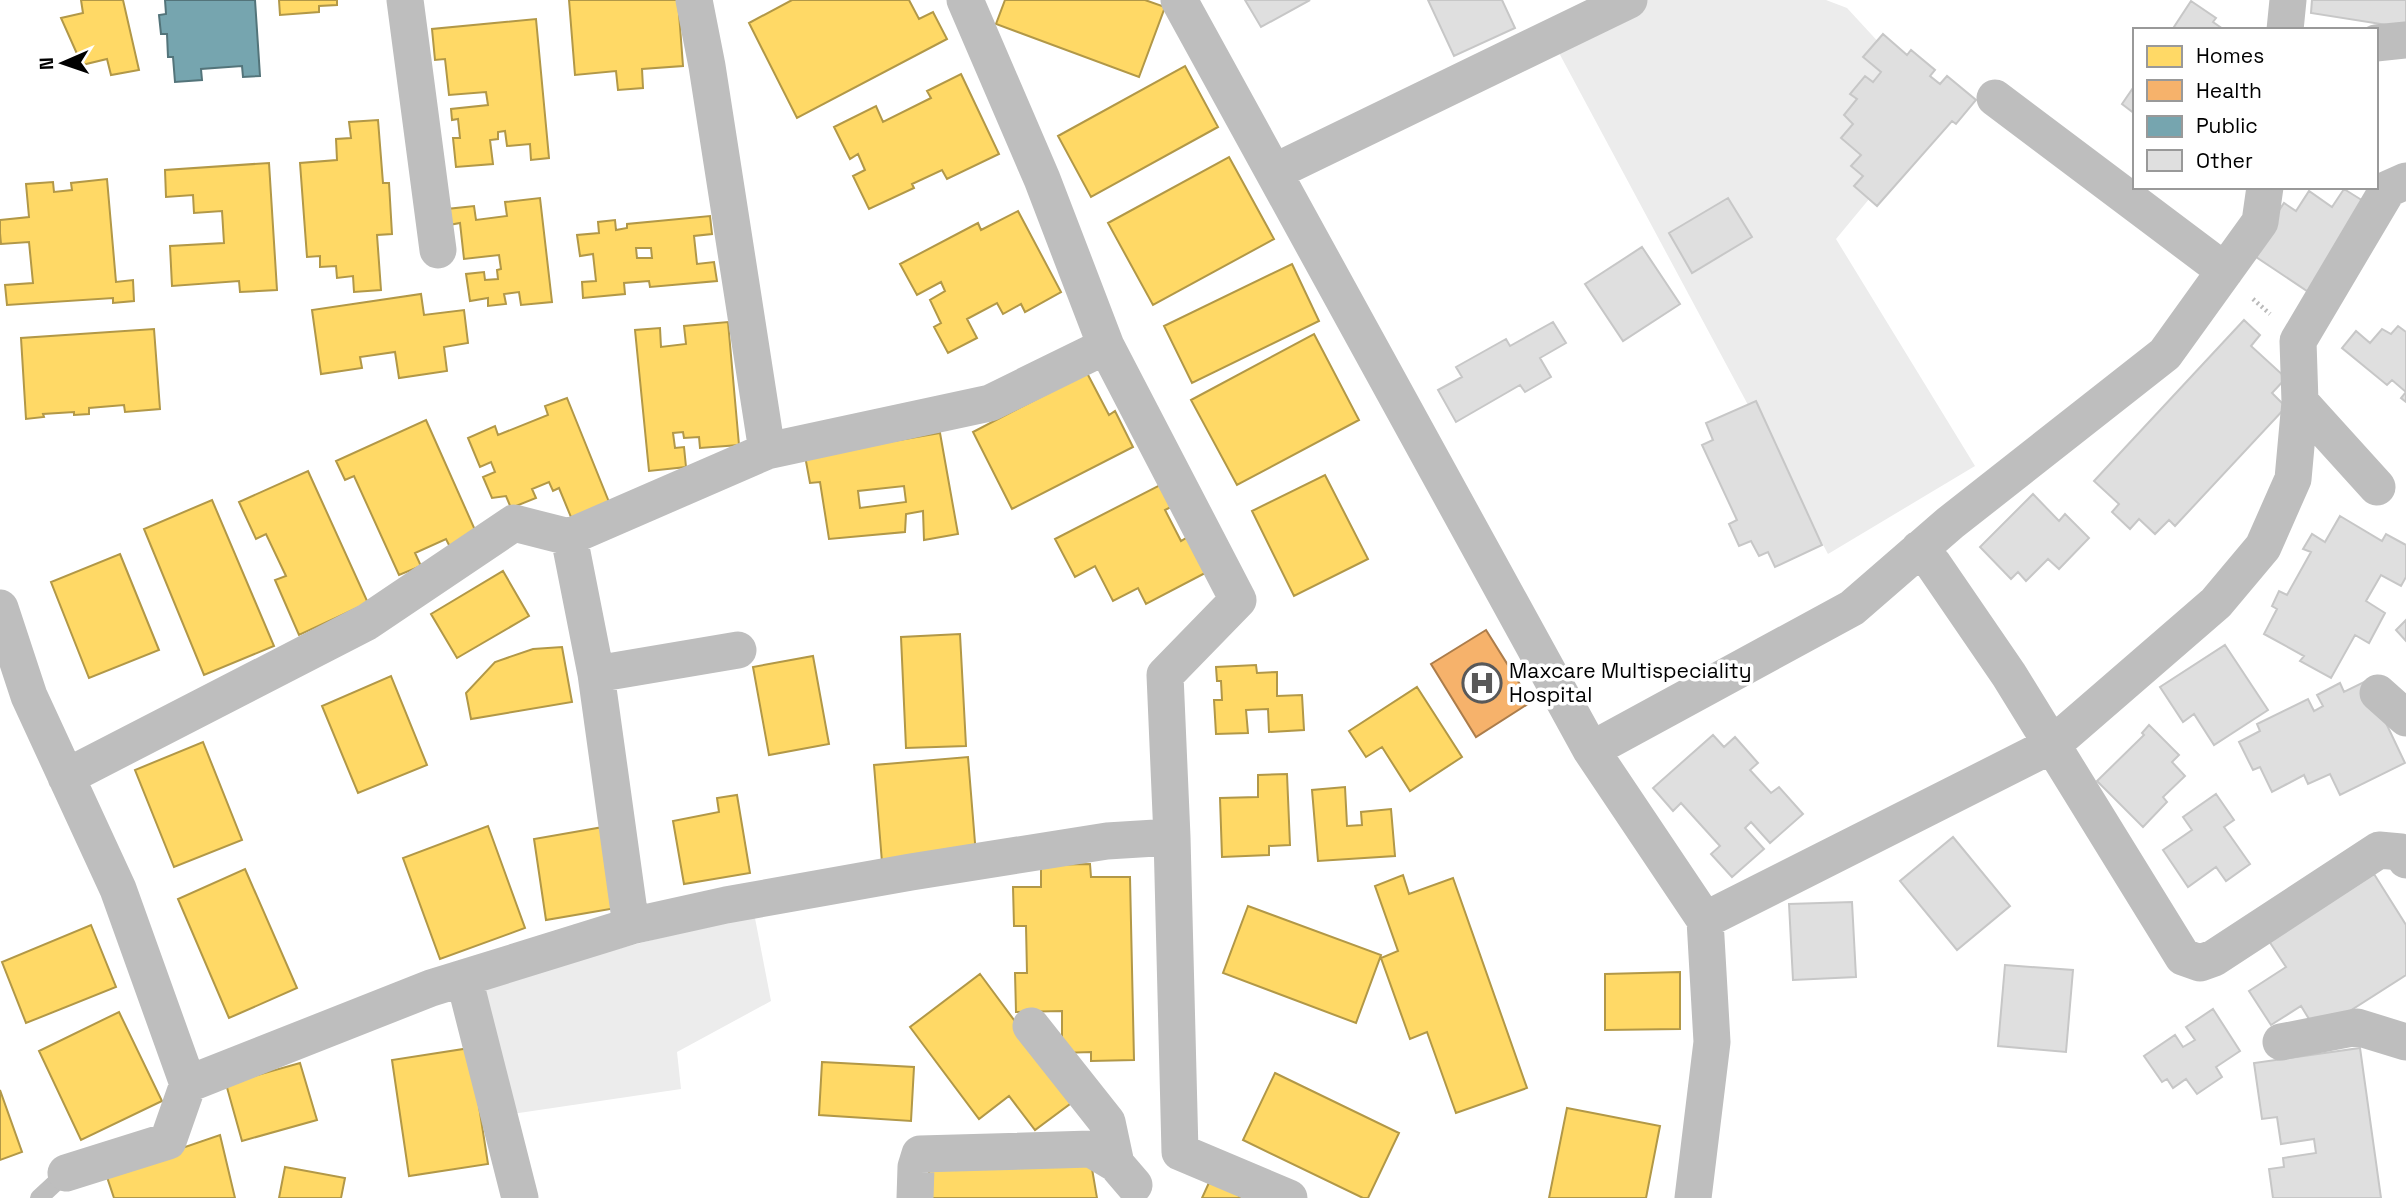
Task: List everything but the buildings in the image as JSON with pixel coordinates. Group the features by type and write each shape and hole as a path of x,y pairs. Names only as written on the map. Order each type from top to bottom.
{"street":[{"path":"405,0 438,250"},
{"path":"694,0 707,66 767,451"},
{"path":"965,0 1041,179 1107,346 1238,600 1165,675 1180,1152"},
{"path":"1179,0 1591,750 1704,920 1712,1042 1693,1198"},
{"path":"1274,172 1629,0"},
{"path":"2285,28 2288,0"},
{"path":"2378,43 2406,40"},
{"path":"1996,98 2225,271"},
{"path":"1704,920 2052,745 2216,603 2263,547 2293,479 2300,402 2298,341 2388,188 2406,181"},
{"path":"1591,750 1852,608 1950,523 2165,354 2260,222 2265,189"},
{"path":"66,776 367,622 514,523 569,537 767,451 990,403 1107,346"},
{"path":"2300,402 2377,487"},
{"path":"569,537 596,674 631,926"},
{"path":"1919,549 1933,564 2009,675 2183,957 2200,963 2214,958 2379,850 2401,852 2406,860"},
{"path":"0,608 29,696 118,889 188,1084 168,1141 66,1173"},
{"path":"596,674 738,650"},
{"path":"2378,692 2406,718"},
{"path":"188,1084 430,988 631,926 726,905 911,872 1107,841 1172,836"},
{"path":"464,978 520,1198"},
{"path":"1031,1026 1107,1122 1127,1182"},
{"path":"2281,1042 2357,1027 2406,1042"},
{"path":"915,1198 916,1167 920,1154 1091,1149 1127,1182"},
{"path":"1127,1182 1180,1152"},
{"path":"1180,1152 1289,1198"}],"lane":[{"path":"38,1198 66,1173"}],"path":[{"path":"2225,271 2298,341"}],"shaded area":[{"path":"1612,0 1826,0 1847,8 1942,111 1836,239 1975,466 1828,554 1551,38"},
{"path":"754,913 771,1001 677,1052 681,1089 512,1114 481,985"}],"place":[{"name":"Maxcare Multispeciality Hospital","path":"1482,683"}]}
